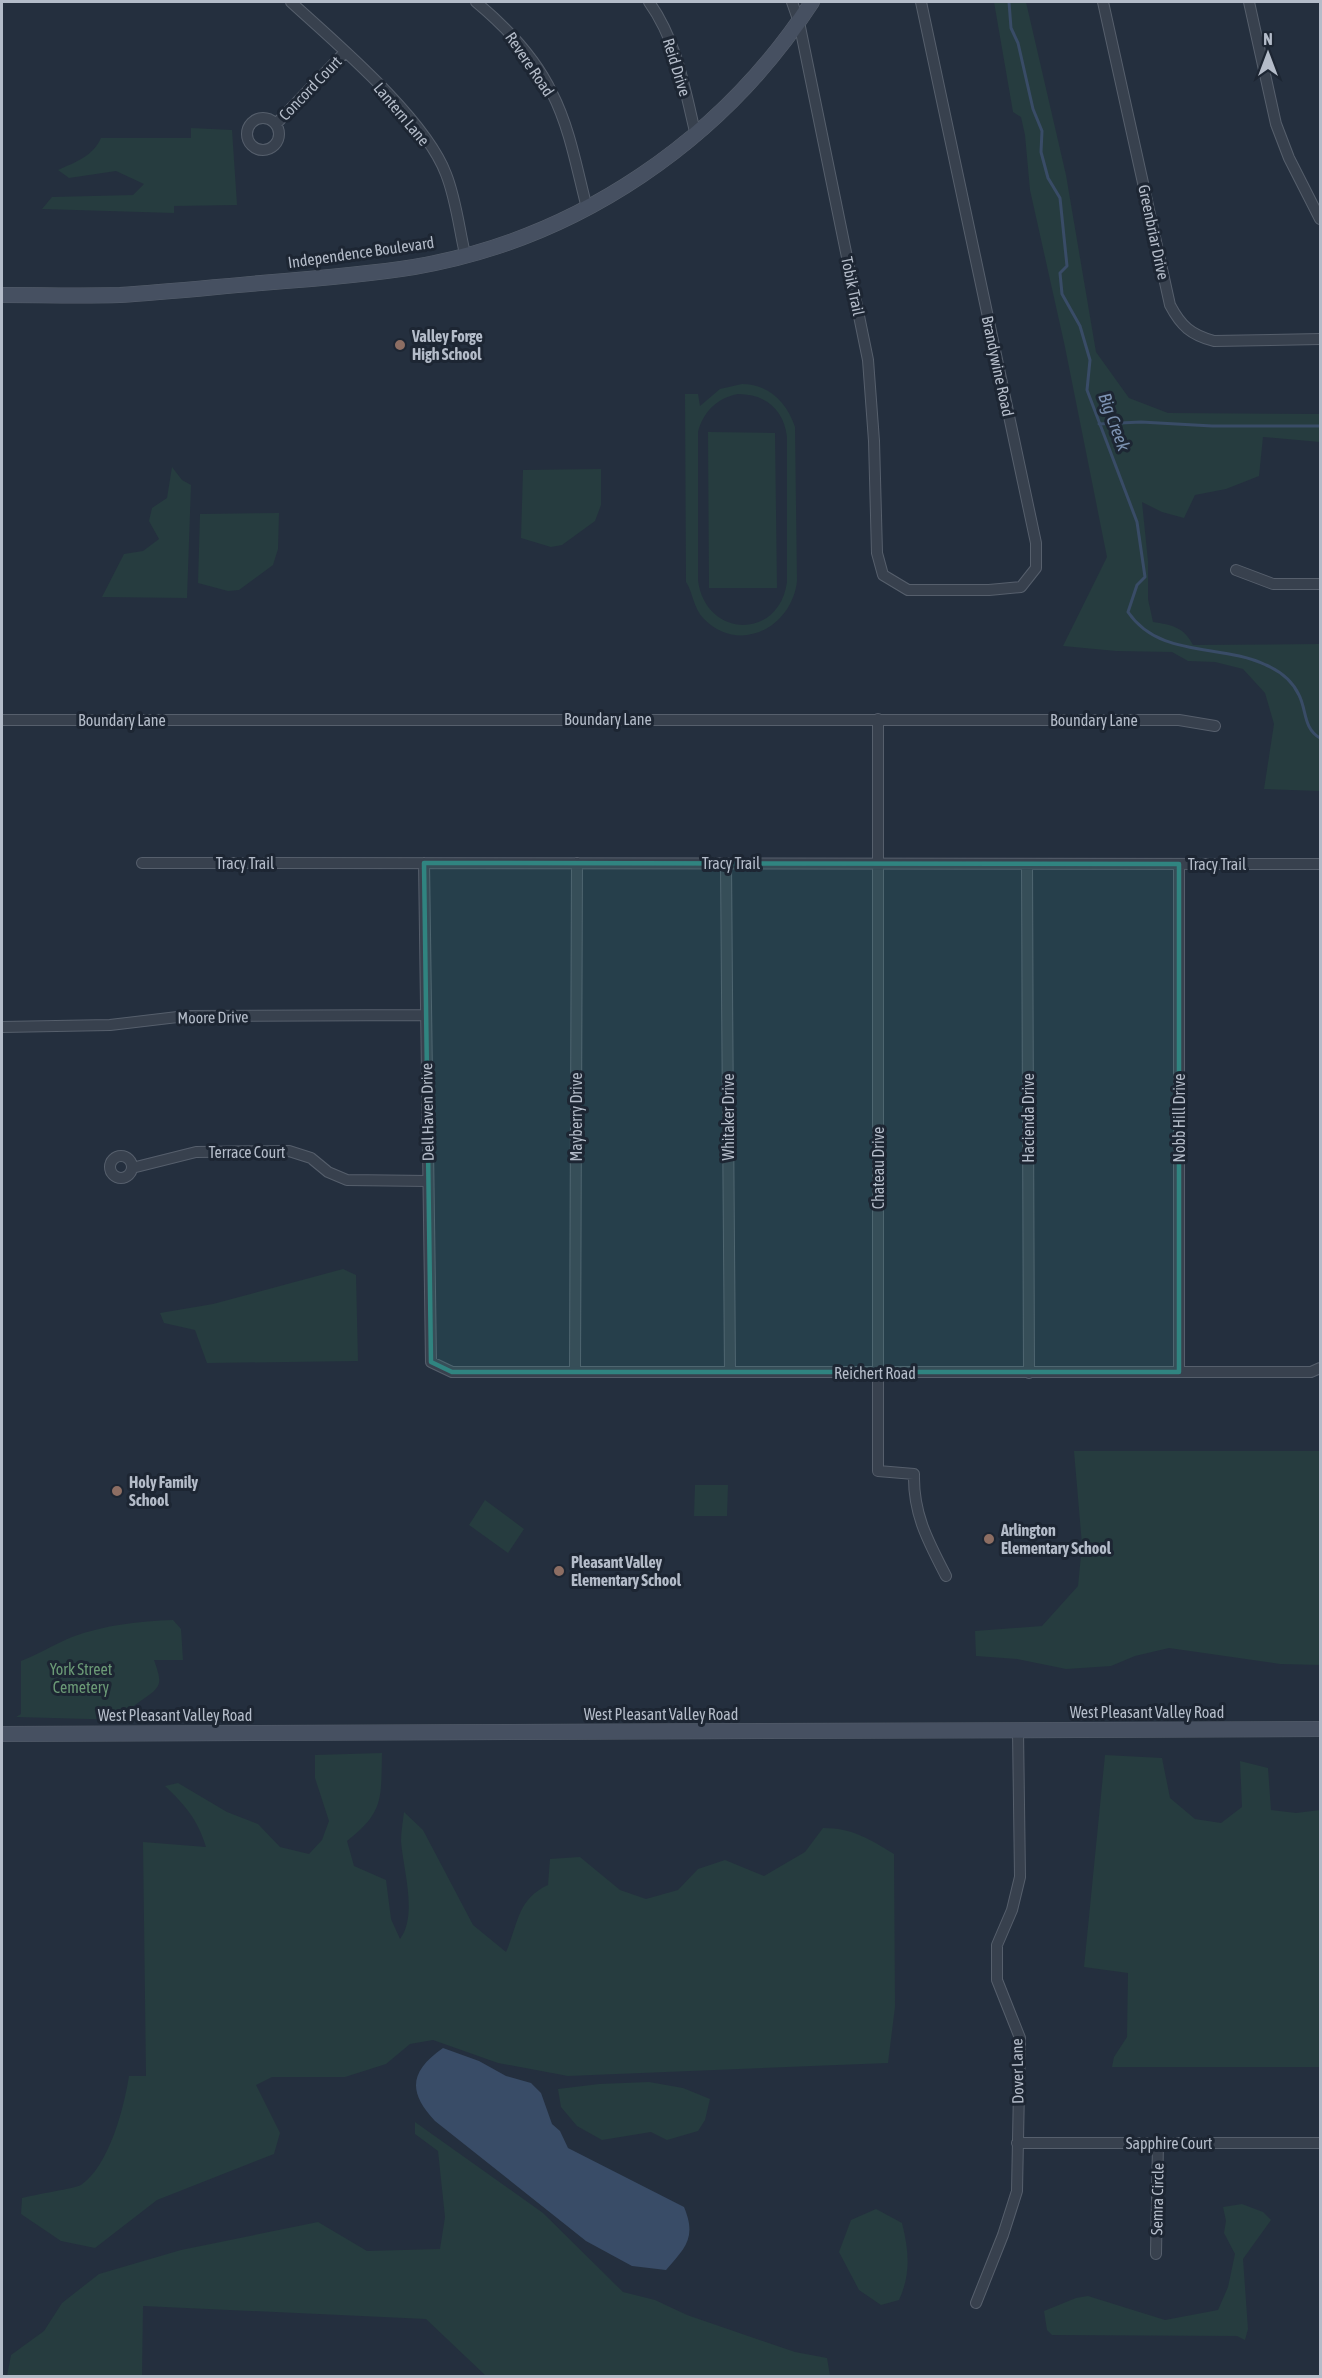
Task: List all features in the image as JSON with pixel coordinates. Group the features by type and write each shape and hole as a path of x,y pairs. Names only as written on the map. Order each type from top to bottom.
{"main road":[{"name":"Independence Boulevard","path":"2,295 119,295 309,279 415,267 530,234 587,208 652,170 696,136 741,90 799,22 812,2"},
{"name":"West Pleasant Valley Road","path":"2,1734 1320,1729"}],"street":[{"name":"Lantern Lane","path":"291,2 394,101 427,141 446,173 465,254"},
{"name":"Revere Road","path":"476,2 506,27 531,58 552,93 568,136 587,208"},
{"name":"Reid Drive","path":"649,2 658,15 674,49 696,136"},
{"name":"Tobik Trail","path":"792,2 799,22 868,360 874,441 877,553 883,574"},
{"name":"Brandywine Road","path":"883,574 908,590 989,590 1021,587 1036,568 1036,543 921,2"},
{"name":"Greenbriar Drive","path":"1103,2 1170,305 1180,324 1197,337 1214,341 1319,343"},
{"path":"1249,2 1276,124 1289,158 1320,219"},
{"name":"Concord Court","path":"276,124 345,52"},
{"path":"1236,570 1273,584 1320,584"},
{"name":"Chateau Drive","path":"878,719 878,1471 914,1474 913,1499 923,1529 946,1576"},
{"name":"Boundary Lane","path":"2,720 1179,720 1215,726"},
{"name":"Tracy Trail","path":"142,863 1320,864"},
{"name":"Dell Haven Drive","path":"424,863 424,1015 431,1362"},
{"name":"Mayberry Drive","path":"575,1372 578,863"},
{"name":"Whitaker Drive","path":"726,863 730,1372"},
{"name":"Hacienda Drive","path":"1027,864 1029,1373"},
{"name":"Nobb Hill Drive","path":"1179,864 1179,1372"},
{"name":"Moore Drive","path":"2,1027 110,1025 186,1016 424,1015"},
{"name":"Terrace Court","path":"132,1168 196,1152 289,1151 311,1158 327,1172 346,1179 429,1181"},
{"name":"Reichert Road","path":"431,1362 452,1372 1311,1372 1320,1368"},
{"name":"Dover Lane","path":"976,2303 1003,2235 1017,2191 1020,2038 997,1980 997,1945 1012,1910 1020,1877 1018,1731"},
{"name":"Sapphire Court","path":"1017,2143 1320,2143"},
{"name":"Semra Circle","path":"1156,2254 1158,2143"}],"highlighted area":[{"path":"424,863 1179,864 1179,1372 452,1372 431,1362"}],"green space":[{"path":"994,2 1026,2 1066,175 1096,352 1129,398 1168,413 1320,414 1320,442 1263,437 1259,476 1226,489 1195,495 1184,518 1162,512 1142,502 1148,561 1148,599 1153,622 1177,628 1186,634 1193,645 1320,644 1320,791 1264,789 1274,724 1265,693 1243,669 1215,662 1188,661 1172,652 1116,651 1063,646 1107,557 1065,347 1030,190 1025,135 1021,117 1013,112"},
{"path":"191,128 232,130 237,205 174,206 174,213 42,209 52,197 133,195 144,184 116,171 69,178 58,170 89,154 101,138 191,138"},
{"path":"742,384 768,391 782,402 795,427 797,581 793,597 775,623 762,631 748,635 733,635 718,630 704,619 686,582 685,394 698,394 700,406 720,389","holes":["748,395 765,400 772,405 785,427 787,437 787,582 781,601 771,615 757,623 742,625 727,622 714,613 704,599 698,580 698,432 703,418 717,403 730,396"]},
{"path":"708,432 775,433 777,588 709,588"},
{"path":"172,467 182,480 191,485 187,598 102,597 124,554 143,551 159,539 149,521 152,508 167,498"},
{"path":"601,469 601,505 595,521 562,545 551,547 521,538 523,470"},
{"path":"279,513 278,549 273,565 239,590 228,591 198,583 200,514"},
{"path":"343,1269 356,1275 358,1361 207,1363 195,1330 164,1323 160,1313 213,1304"},
{"path":"1074,1451 1320,1451 1320,1665 1280,1664 1169,1648 1135,1656 1111,1666 1066,1669 1017,1659 976,1656 975,1631 1042,1626 1078,1586 1082,1545"},
{"path":"695,1485 728,1485 727,1516 694,1516"},
{"path":"485,1500 524,1529 508,1553 469,1525"},
{"name":"York Street Cemetery","path":"173,1620 181,1629 183,1660 154,1660 159,1683 149,1695 134,1706 125,1709 125,1720 16,1717 21,1714 21,1661 72,1637 97,1629"},
{"path":"382,1753 378,1803 368,1821 347,1841 354,1866 386,1880 391,1919 400,1939 408,1918 409,1905 401,1841 404,1812 423,1830 473,1925 506,1952 524,1905 548,1885 550,1859 580,1857 620,1890 646,1899 678,1890 698,1869 725,1860 764,1876 805,1852 823,1828 852,1832 894,1854 895,2007 888,2063 568,2076 498,2063 433,2040 410,2044 386,2064 345,2077 272,2077 256,2085 280,2133 274,2154 157,2200 95,2248 61,2241 21,2214 22,2198 78,2186 91,2176 100,2164 114,2135 129,2076 146,2076 143,1842 206,1847 190,1813 165,1786 178,1783 227,1812 258,1824 280,1847 309,1854 322,1840 329,1821 315,1778 315,1755"},
{"path":"1105,1755 1162,1758 1170,1798 1195,1819 1221,1823 1242,1807 1240,1761 1268,1768 1271,1810 1296,1813 1320,1810 1320,2067 1112,2067 1114,2057 1127,2037 1128,1973 1084,1967"},
{"path":"649,2082 683,2088 710,2099 705,2120 698,2131 667,2140 651,2132 602,2140 577,2126 561,2107 558,2089 599,2084"},
{"path":"415,2122 543,2213 623,2292 655,2300 687,2315 795,2352 827,2358 830,2376 486,2376 426,2319 143,2306 142,2376 7,2376 11,2355 44,2331 62,2303 99,2274 181,2250 318,2222 367,2251 440,2249 445,2217 438,2151 415,2134"},
{"path":"1242,2204 1263,2212 1271,2220 1243,2259 1248,2329 1245,2340 1237,2336 1052,2335 1047,2330 1044,2311 1076,2298 1088,2296 1165,2320 1218,2310 1228,2287 1235,2254 1224,2233 1226,2221 1223,2207"},
{"path":"876,2209 902,2223 907,2253 906,2281 899,2300 881,2305 859,2290 839,2252 851,2220"}],"water":[{"path":"443,2048 479,2061 506,2076 531,2083 541,2093 552,2124 560,2131 568,2148 684,2207 689,2227 687,2242 666,2270 632,2266 586,2241 435,2121 420,2101 416,2083 418,2074 424,2065"}],"waterway":[{"name":"Big Creek","path":"1009,2 1011,28 1018,43 1033,109 1042,131 1041,152 1048,178 1060,198 1067,266 1060,273 1062,294 1080,326 1090,360 1087,390 1137,522 1145,577 1137,585 1128,612 1141,627 1174,644 1248,658 1281,673 1296,690 1302,701 1308,724 1320,738"},
{"path":"1099,424 1141,422 1212,426 1320,426"}],"place":[{"name":"Valley Forge High School","path":"400,345"},
{"name":"Holy Family School","path":"117,1491"},
{"name":"Arlington Elementary School","path":"989,1539"},
{"name":"Pleasant Valley Elementary School","path":"559,1571"}]}
